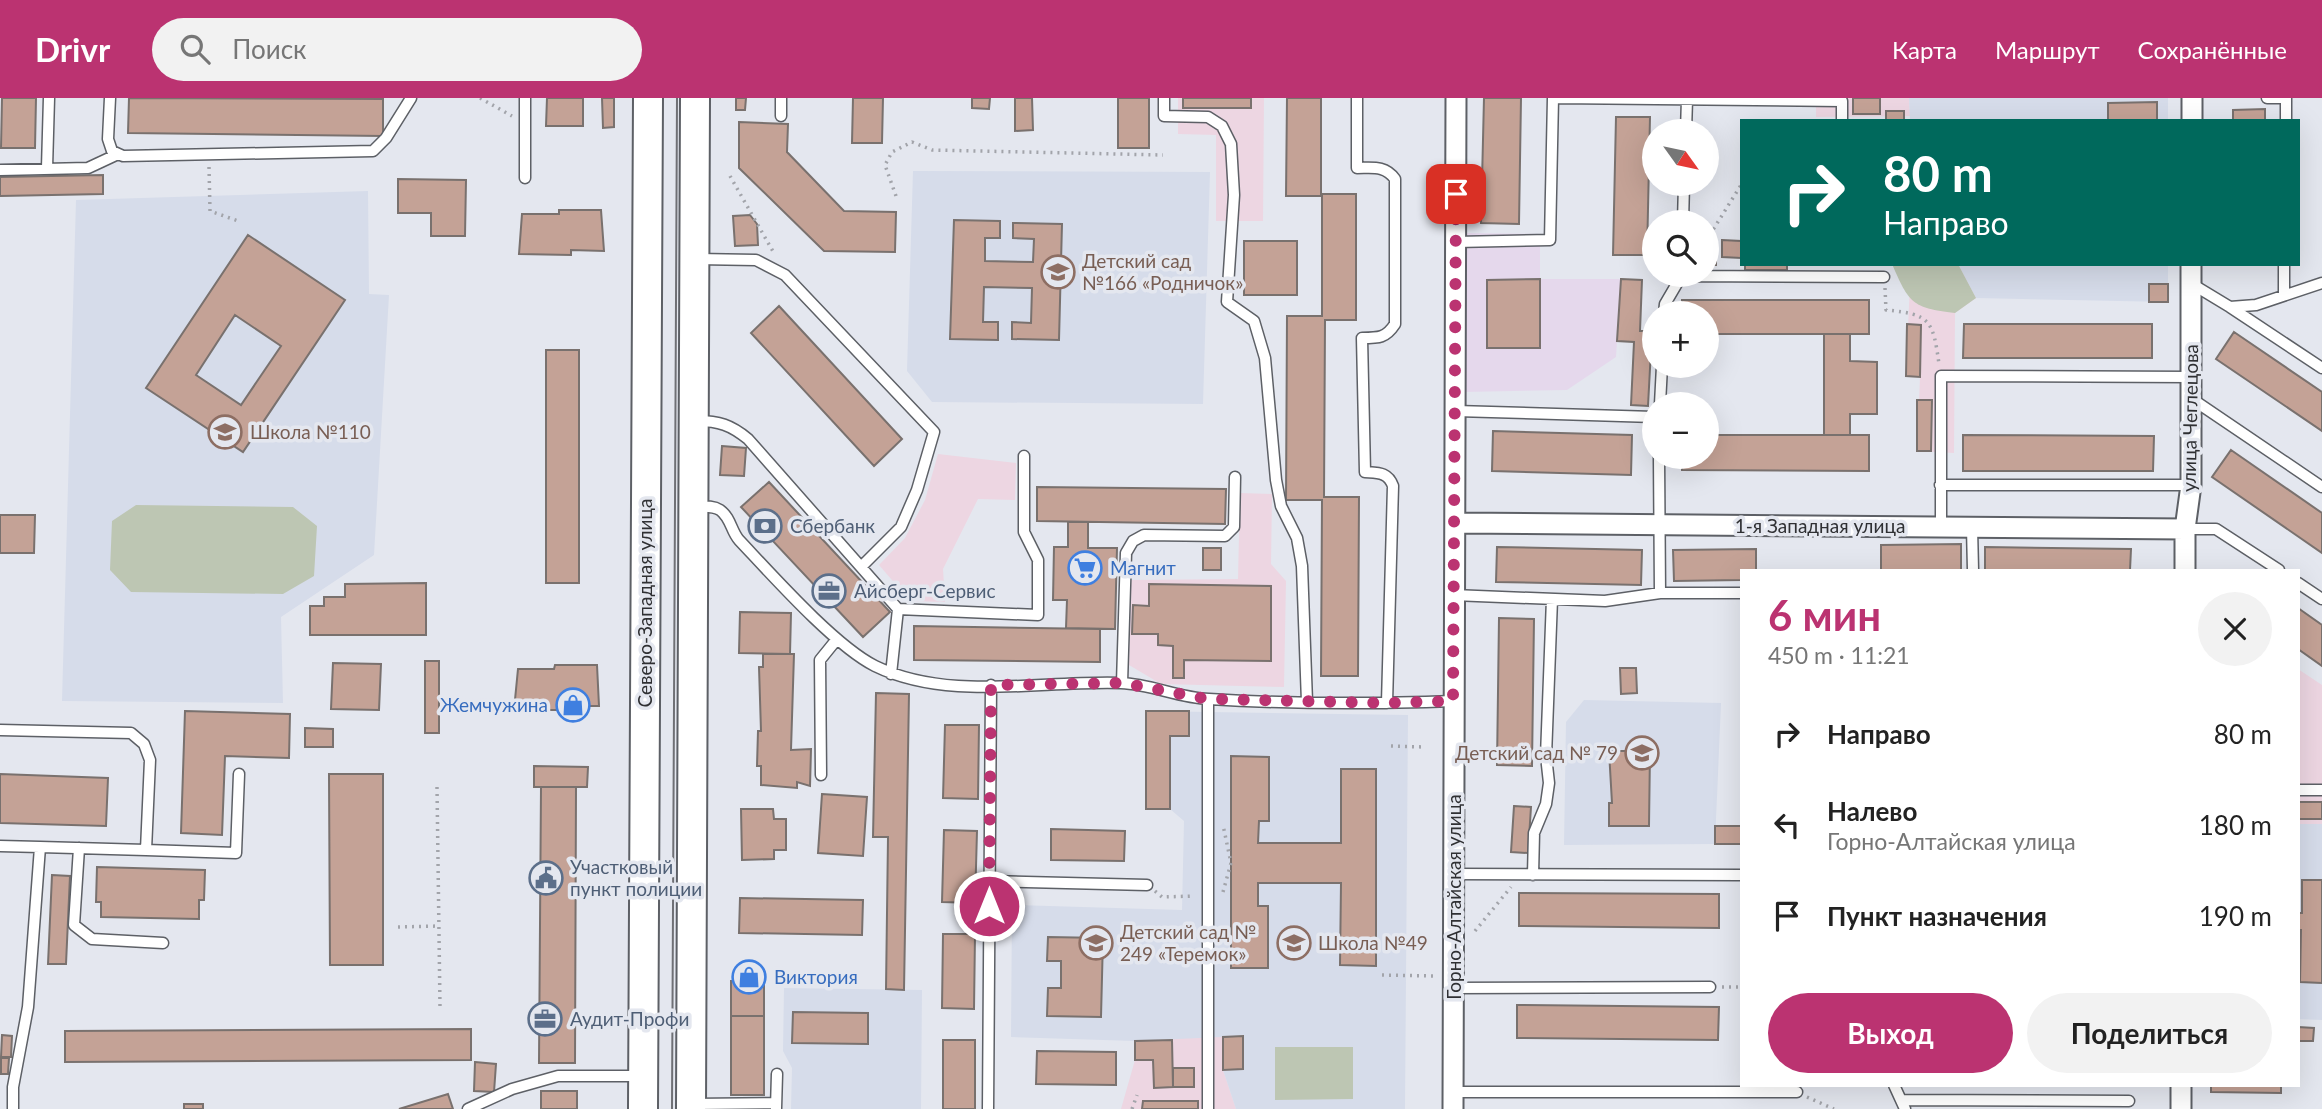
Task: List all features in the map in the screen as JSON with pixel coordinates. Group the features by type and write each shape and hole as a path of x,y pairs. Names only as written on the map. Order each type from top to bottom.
{"main road":[{"name":"Северо-Западная улица","path":"643,1109 648,98"},
{"path":"691,1106 695,98"}],"street":[{"name":"Горно-Алтайская улица","path":"1453,1101 1457,98"},
{"path":"2192,98 2192,119"},
{"name":"улица Чеглецова","path":"2185,569 2185,529 2191,485 2191,274"},
{"name":"1-я Западная улица","path":"1455,523 2185,529"},
{"path":"2181,1087 2181,1109"}],"lane":[{"path":"47,168 49,98"},
{"path":"110,98 107,139 112,151 118,154"},
{"path":"0,170 89,168 118,154 373,151 386,138 411,98"},
{"path":"525,98 525,178"},
{"path":"781,98 781,116"},
{"path":"1164,98 1164,116 1208,117 1222,126 1231,144 1234,195 1227,302 1254,321 1265,358 1276,480 1281,506 1297,538 1302,566 1307,702"},
{"path":"1357,98 1357,168 1381,168 1395,179 1395,324 1389,334 1381,338 1363,338 1365,472 1382,473 1394,486 1387,703"},
{"path":"1456,242 1550,240 1555,98 1842,101 1843,119"},
{"path":"2267,98 2286,99 2286,119"},
{"path":"1686,119 1687,99"},
{"path":"695,259 756,260 785,275 934,432 917,490 901,527 861,566"},
{"path":"1846,266 1847,276"},
{"path":"2284,266 2284,295"},
{"path":"2191,274 2230,307 2322,368"},
{"path":"1719,275 1884,277"},
{"path":"2230,307 2256,305 2322,283"},
{"path":"1941,527 1941,376 2192,377"},
{"path":"2192,398 2322,487"},
{"path":"1456,411 1642,417"},
{"path":"694,421 716,421 733,426 748,439 898,609 1038,615 1038,560 1024,532 1024,456"},
{"path":"1659,469 1657,525 1660,593"},
{"path":"1122,683 1126,553 1133,541 1144,535 1225,536 1234,527 1235,477"},
{"path":"1940,485 2191,485"},
{"path":"694,507 714,507 723,512 736,537 838,639 860,658 891,674 928,683 1122,683 1208,699 1387,703 1453,701"},
{"path":"1972,527 1973,569"},
{"path":"2185,529 2216,529 2276,569"},
{"path":"2300,584 2322,599"},
{"path":"1453,594 1605,601 1660,593 1740,593"},
{"path":"1533,875 1534,833 1546,804 1549,783 1546,756 1552,599"},
{"path":"891,674 898,609"},
{"path":"821,775 820,660 838,639"},
{"path":"988,1109 991,685"},
{"path":"1208,699 1208,1109"},
{"path":"0,730 131,733 144,744 150,760 146,850"},
{"path":"0,846 236,853 239,774"},
{"path":"2300,790 2322,790"},
{"path":"13,1109 13,1087 28,1007 40,847"},
{"path":"79,848 74,925 92,939 163,943"},
{"path":"1454,874 1740,875"},
{"path":"989,881 1147,884"},
{"path":"1454,988 1710,987"},
{"path":"691,1106 776,1106 777,1074"},
{"path":"468,1109 512,1089 558,1076 644,1076"},
{"path":"1895,1087 1903,1104 2129,1101"},
{"path":"1453,1101 1797,1092"}],"path":[{"path":"480,98 524,122"},
{"path":"897,196 885,165 892,152 912,142 932,150 1163,155"},
{"path":"730,176 759,223 785,275"},
{"path":"209,183 210,211 241,222"},
{"path":"1719,220 1740,187"},
{"path":"1884,277 1886,310 1917,313 1929,321 1935,336 1941,376"},
{"path":"1391,746 1424,747"},
{"path":"437,787 440,1007"},
{"path":"1475,930 1521,875"},
{"path":"1147,884 1163,897 1207,895"},
{"path":"398,926 439,926"},
{"path":"1382,975 1414,975"},
{"path":"1710,987 1740,987"},
{"path":"1797,1092 1834,1109"},
{"path":"1132,1109 1136,1095"}],"shaded area":[{"path":"1178,98 1264,98 1263,221 1216,221 1216,135 1178,134"},
{"path":"1816,98 1909,98 1910,116 1816,117"},
{"path":"1909,98 2168,98 2168,119 1910,119"},
{"name":"Детский сад №166 «Родничок»","path":"913,171 1210,172 1203,404 932,402 907,371"},
{"name":"Школа №110","path":"368,191 369,294 389,295 374,555 281,617 283,703 62,701 76,200"},
{"path":"1463,233 1540,234 1540,279 1621,279 1616,357 1567,390 1463,392"},
{"path":"1905,266 1959,266 1976,298 1955,313 1954,453 1917,451 1920,377 1906,376 1910,282"},
{"path":"1959,266 2168,266 2168,302 1976,298"},
{"path":"938,454 1016,463 1015,500 978,499 943,569 945,602 910,601 879,565 905,538 925,500"},
{"path":"1240,493 1272,494 1271,564 1286,581 1284,687 1161,684 1129,665 1131,580 1238,579"},
{"path":"2300,670 2322,685 2322,824 2300,824"},
{"name":"Детский сад № 79","path":"1584,700 1721,703 1715,844 1564,845 1566,722"},
{"name":"Школа №49","path":"1146,711 1408,715 1405,1109 1236,1109 1223,1070 1243,1069 1242,1036 1135,1041 1011,1037 1012,905 1182,910 1184,821 1170,809 1146,809"},
{"path":"2300,824 2322,824 2322,1020 2300,1019"},
{"path":"784,988 922,990 921,1109 791,1109 792,1068 783,1051"},
{"path":"1178,1037 1223,1037 1223,1070 1236,1109 1121,1109 1135,1060 1135,1041 1172,1040"}],"green space":[{"path":"1893,266 1959,266 1976,298 1955,313 1921,306 1903,287"},
{"path":"136,505 293,507 317,526 314,576 283,594 131,592 110,570 112,521"},
{"path":"1275,1047 1353,1047 1353,1099 1275,1100"}],"building":[{"path":"2,98 36,98 35,148 1,148"},
{"path":"129,98 383,99 383,136 128,133"},
{"path":"547,98 583,98 583,126 546,126"},
{"path":"602,98 614,98 614,127 603,128"},
{"path":"736,98 746,98 745,110 736,110"},
{"path":"853,98 883,98 882,143 852,143"},
{"path":"972,98 990,98 989,109 972,108"},
{"path":"1015,98 1032,98 1033,130 1015,131"},
{"path":"1118,98 1149,98 1149,148 1118,148"},
{"path":"1183,98 1251,98 1251,108 1183,108"},
{"path":"1287,98 1321,98 1321,194 1356,194 1356,320 1325,320 1324,497 1359,497 1358,676 1321,676 1322,500 1286,500 1287,316 1322,316 1322,196 1286,196"},
{"path":"1484,98 1521,98 1519,224 1481,223"},
{"path":"1853,98 1880,98 1880,114 1853,114"},
{"path":"2157,102 2157,119 2108,119 2108,103"},
{"path":"2265,109 2265,119 2233,119 2233,110"},
{"path":"1886,111 1904,111 1904,119 1886,119"},
{"path":"1616,117 1650,117 1642,119 1642,196 1648,196 1648,210 1642,210 1642,255 1613,255"},
{"path":"739,122 788,124 787,152 844,211 896,212 895,252 824,251 739,168"},
{"path":"103,175 103,194 0,196 0,177"},
{"path":"398,179 466,180 465,236 431,236 431,213 398,213"},
{"path":"559,210 601,210 604,251 571,250 571,255 519,254 522,214 559,214"},
{"path":"750,215 757,224 758,245 735,246 733,216"},
{"path":"954,220 1000,221 1000,238 985,238 985,261 1033,262 1034,239 1013,238 1013,223 1062,224 1059,340 1012,339 1012,322 1031,323 1032,288 984,287 983,322 998,322 998,340 950,339"},
{"path":"248,235 345,300 243,452 146,388","holes":["235,315 281,346 241,405 196,375"]},
{"path":"1722,240 1740,241 1740,258 1722,257"},
{"path":"1244,241 1297,241 1297,295 1244,295"},
{"path":"1745,266 1787,266 1787,270 1745,270"},
{"path":"1540,279 1540,348 1487,348 1487,280"},
{"path":"1621,279 1642,280 1642,378 1649,378 1649,392 1642,392 1642,406 1631,405 1634,342 1617,341"},
{"path":"2149,284 2168,284 2168,302 2149,302"},
{"path":"1869,300 1869,334 1719,334 1719,301 1682,301"},
{"path":"779,306 902,439 874,466 751,333"},
{"path":"1907,324 1921,325 1920,377 1906,376"},
{"path":"1964,324 2152,324 2152,358 1963,358"},
{"path":"2234,332 2322,392 2322,431 2216,359"},
{"path":"1824,334 1850,334 1850,361 1877,362 1877,414 1850,414 1850,435 1824,435"},
{"path":"546,350 579,350 579,583 546,583"},
{"path":"1917,400 1932,400 1931,451 1917,451"},
{"path":"1493,431 1632,435 1631,475 1492,471"},
{"path":"1719,435 1869,435 1869,471 1682,470 1719,469"},
{"path":"1963,435 2154,436 2153,471 1963,471"},
{"path":"722,446 746,448 744,476 720,475"},
{"path":"2231,450 2322,513 2322,553 2212,477"},
{"path":"769,482 890,612 863,637 741,507"},
{"path":"1037,487 1226,489 1225,524 1037,521"},
{"path":"0,515 35,515 34,553 0,553"},
{"name":"Магнит","path":"1068,522 1088,522 1088,548 1117,548 1115,629 1066,628 1067,600 1053,600 1054,547 1068,547"},
{"path":"1961,544 1961,569 1881,569 1881,545"},
{"path":"1497,547 1642,550 1641,585 1496,582"},
{"path":"1985,547 2131,549 2130,569 1985,569"},
{"path":"1203,548 1221,548 1221,570 1203,570"},
{"path":"1756,549 1756,569 1740,569 1740,580 1674,581 1673,550"},
{"path":"426,583 426,635 310,635 310,606 324,606 324,597 345,597 345,584"},
{"path":"1149,584 1271,586 1271,661 1184,660 1184,678 1173,678 1173,646 1158,645 1158,634 1132,634 1133,605 1149,606"},
{"path":"2300,609 2322,625 2322,666 2300,650"},
{"path":"740,612 791,613 790,654 739,653"},
{"path":"1499,618 1534,619 1532,766 1497,765"},
{"path":"914,626 1100,629 1100,662 914,660"},
{"path":"763,654 794,654 791,750 811,749 810,786 797,782 797,788 761,785 761,766 757,766 758,731 761,731 759,667 763,667"},
{"path":"425,661 439,661 439,733 425,733"},
{"path":"333,663 381,664 379,710 331,709"},
{"path":"555,665 597,665 599,706 566,706 566,710 514,710 518,669 554,669"},
{"path":"1620,668 1636,668 1637,693 1621,694"},
{"path":"876,693 909,694 904,990 886,989 888,837 873,837"},
{"path":"185,711 290,714 289,758 225,756 222,835 181,833"},
{"path":"1146,711 1189,711 1189,736 1170,736 1170,809 1146,809"},
{"path":"945,725 979,725 978,799 943,798"},
{"path":"305,728 333,729 333,747 305,747"},
{"path":"1609,751 1650,751 1649,826 1609,826 1609,803 1612,803"},
{"path":"1231,756 1269,757 1269,821 1259,821 1258,843 1341,843 1341,769 1376,769 1376,966 1340,965 1341,883 1258,883 1258,906 1268,906 1268,968 1231,968"},
{"path":"534,766 588,767 587,787 534,787"},
{"path":"0,774 108,778 106,826 0,823"},
{"path":"329,774 383,774 383,965 330,965"},
{"path":"541,787 576,787 575,1063 539,1063"},
{"path":"822,794 867,797 863,856 818,853"},
{"path":"2300,802 2322,802 2322,819 2300,819"},
{"path":"1514,806 1531,807 1528,853 1511,852"},
{"path":"741,809 773,809 774,819 786,819 786,850 774,850 774,859 742,860"},
{"path":"1715,826 1740,826 1740,844 1715,844"},
{"path":"1051,829 1125,831 1124,861 1051,860"},
{"path":"944,830 977,831 975,903 942,902"},
{"path":"97,867 205,870 204,900 199,900 199,919 101,917 101,902 96,902"},
{"path":"52,875 70,876 66,964 48,964"},
{"path":"2302,880 2322,880 2322,983 2300,982"},
{"path":"1519,893 1719,894 1719,928 1519,926"},
{"path":"740,898 863,900 862,935 739,933"},
{"path":"943,934 975,934 974,1009 942,1008"},
{"path":"1048,937 1103,938 1101,1017 1047,1016 1048,988 1061,988 1061,961 1047,961"},
{"path":"742,970 764,970 764,1016 731,1016 731,981 742,981"},
{"path":"1517,1005 1719,1007 1718,1040 1517,1038"},
{"path":"793,1012 868,1013 868,1044 792,1043"},
{"path":"731,1016 764,1016 764,1095 731,1095"},
{"path":"2300,1027 2314,1028 2313,1041 2300,1041"},
{"path":"471,1029 471,1060 65,1062 65,1031"},
{"path":"2,1035 12,1036 11,1057 1,1057"},
{"path":"1243,1036 1243,1069 1223,1070 1223,1037"},
{"path":"943,1040 975,1040 975,1109 943,1109"},
{"path":"1172,1040 1173,1087 1154,1088 1153,1060 1135,1060 1135,1041"},
{"path":"1037,1051 1116,1052 1116,1085 1036,1084"},
{"path":"1,1058 9,1058 8,1074 1,1074"},
{"path":"475,1062 496,1064 494,1092 474,1091"},
{"path":"1173,1068 1194,1068 1194,1087 1173,1087"},
{"path":"2211,1087 2281,1087 2281,1093 2211,1092"},
{"path":"541,1091 577,1091 577,1109 541,1109"},
{"path":"448,1094 453,1109 399,1109"},
{"path":"1143,1101 1198,1101 1198,1109 1142,1109"},
{"path":"184,1104 203,1104 203,1109 184,1109"}],"tram line":[{"path":"672,1109 677,98"}],"place":[{"name":"Детский сад №166 «Родничок»","path":"1058,272"},
{"name":"Школа №110","path":"225,432"},
{"name":"Сбербанк","path":"765,526"},
{"name":"Магнит","path":"1085,568"},
{"name":"Айсберг-Сервис","path":"829,591"},
{"name":"Жемчужина","path":"573,705"},
{"name":"Детский сад № 79","path":"1642,753"},
{"name":"Участковый пункт полиции","path":"546,878"},
{"name":"Детский сад № 249 «Теремок»","path":"1096,943"},
{"name":"Школа №49","path":"1294,943"},
{"name":"Виктория","path":"749,977"},
{"name":"Аудит-Профи","path":"545,1019"}],"route":[{"path":"989,906 991,685 1122,683 1183,697 1208,699 1387,703 1453,701 1456,194"}]}
